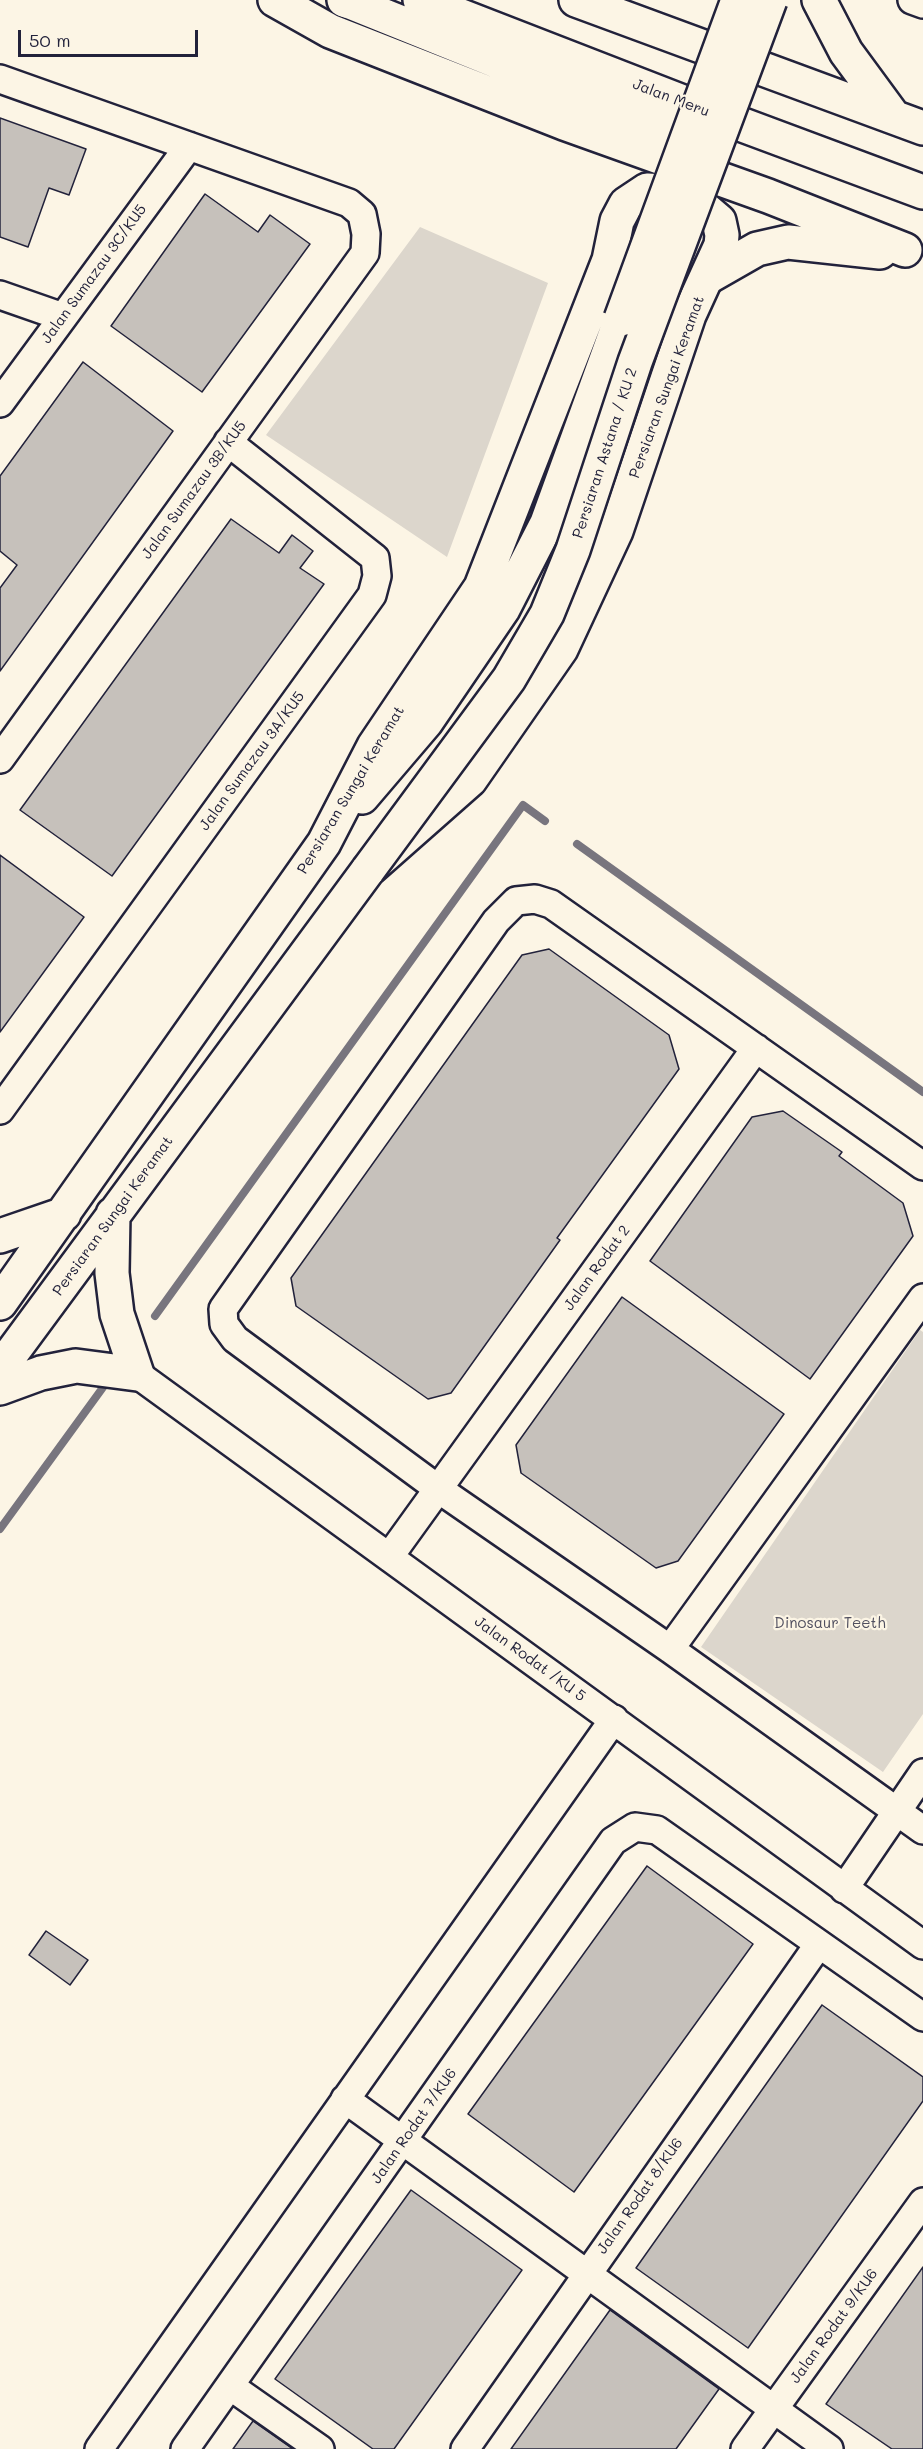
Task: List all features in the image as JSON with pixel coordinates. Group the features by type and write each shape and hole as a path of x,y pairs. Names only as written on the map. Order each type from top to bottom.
{"main road":[{"path":"275,0 330,31 564,123 768,196 914,253"},
{"name":"Jalan Meru","path":"345,0 701,143"},
{"name":"Jalan Meru","path":"420,0 716,116 923,192"},
{"path":"576,0 923,128"},
{"name":"Persiaran Astana / KU 2","path":"368,870 509,679 547,614 573,550 635,362 701,143 738,0"},
{"name":"Persiaran Astana / KU 2","path":"326,839 426,722 503,609 547,523 701,143 770,0"},
{"path":"819,0 846,52 893,116"},
{"name":"Persiaran Sungai Keramat","path":"0,1303 326,839 374,747 482,587 609,260 617,221 626,204 647,190 662,190 677,192 708,209 719,221 722,235 708,277 689,315 616,531 561,649 470,780 368,870 0,1370"},
{"path":"708,277 757,249 788,242 870,253 914,253"},
{"path":"0,1388 41,1373 76,1366 137,1374 117,1314 112,1273 113,1214"},
{"path":"0,1236 64,1215"}],"street":[{"path":"912,0 923,4"},
{"path":"0,79 189,146"},
{"name":"Jalan Sumazau 3B/KU5","path":"0,759 365,253 366,234 362,214 350,203 189,146"},
{"name":"Jalan Sumazau 3C/KU5","path":"0,403 189,146"},
{"path":"0,295 63,317"},
{"name":"Jalan Sumazau 3A/KU5","path":"0,1110 372,595 377,576 375,558 228,442"},
{"path":"923,1166 551,904 535,899 516,901 496,921 223,1309 224,1324 235,1339 437,1488 670,1649 923,1830"},
{"name":"Jalan Rodat 2","path":"389,1557 756,1048"},
{"path":"670,1649 923,1298"},
{"name":"Jalan Rodat /KU 5","path":"137,1374 923,1945"},
{"path":"99,2449 614,1719"},
{"path":"844,1889 923,1773"},
{"name":"Jalan Rodat 7/KU6","path":"185,2449 613,1841 635,1827 657,1830 819,1944"},
{"path":"819,1944 923,2017"},
{"name":"Jalan Rodat 8/KU6","path":"465,2449 586,2272 819,1944"},
{"path":"345,2099 829,2449"},
{"name":"Jalan Rodat 9/KU6","path":"745,2449 923,2202"},
{"path":"230,2386 320,2449"}],"green space":[{"path":"420,227 548,283 447,557 266,435"},
{"name":"Dinosaur Teeth","path":"920,1330 923,1332 923,1714 883,1772 701,1647"}],"building":[{"path":"0,118 86,149 69,195 49,188 28,247 0,237"},
{"path":"205,194 258,232 270,215 310,244 202,392 111,326"},
{"path":"83,362 173,431 0,671 0,588 17,565 0,551 0,476"},
{"path":"231,519 279,553 292,535 313,551 300,568 324,584 112,876 20,810"},
{"path":"0,855 84,917 0,1032"},
{"path":"549,949 669,1035 679,1069 557,1238 560,1240 451,1393 428,1399 296,1306 291,1278 522,955"},
{"path":"783,1111 842,1152 839,1156 903,1203 913,1236 810,1379 650,1261 752,1117"},
{"path":"622,1297 784,1414 678,1561 656,1568 521,1473 516,1445"},
{"path":"647,1866 753,1944 574,2192 468,2114"},
{"path":"46,1931 88,1960 70,1985 29,1955"},
{"path":"822,2005 923,2077 923,2101 748,2348 636,2268"},
{"path":"411,2190 522,2270 394,2449 373,2449 275,2379"},
{"path":"923,2267 923,2449 892,2449 826,2404"},
{"path":"610,2310 719,2389 676,2449 511,2449"},
{"path":"253,2421 293,2449 233,2449"}],"waterway":[{"path":"155,1316 523,805 545,821"},
{"path":"577,844 923,1092"},
{"path":"0,1529 104,1386"}]}
